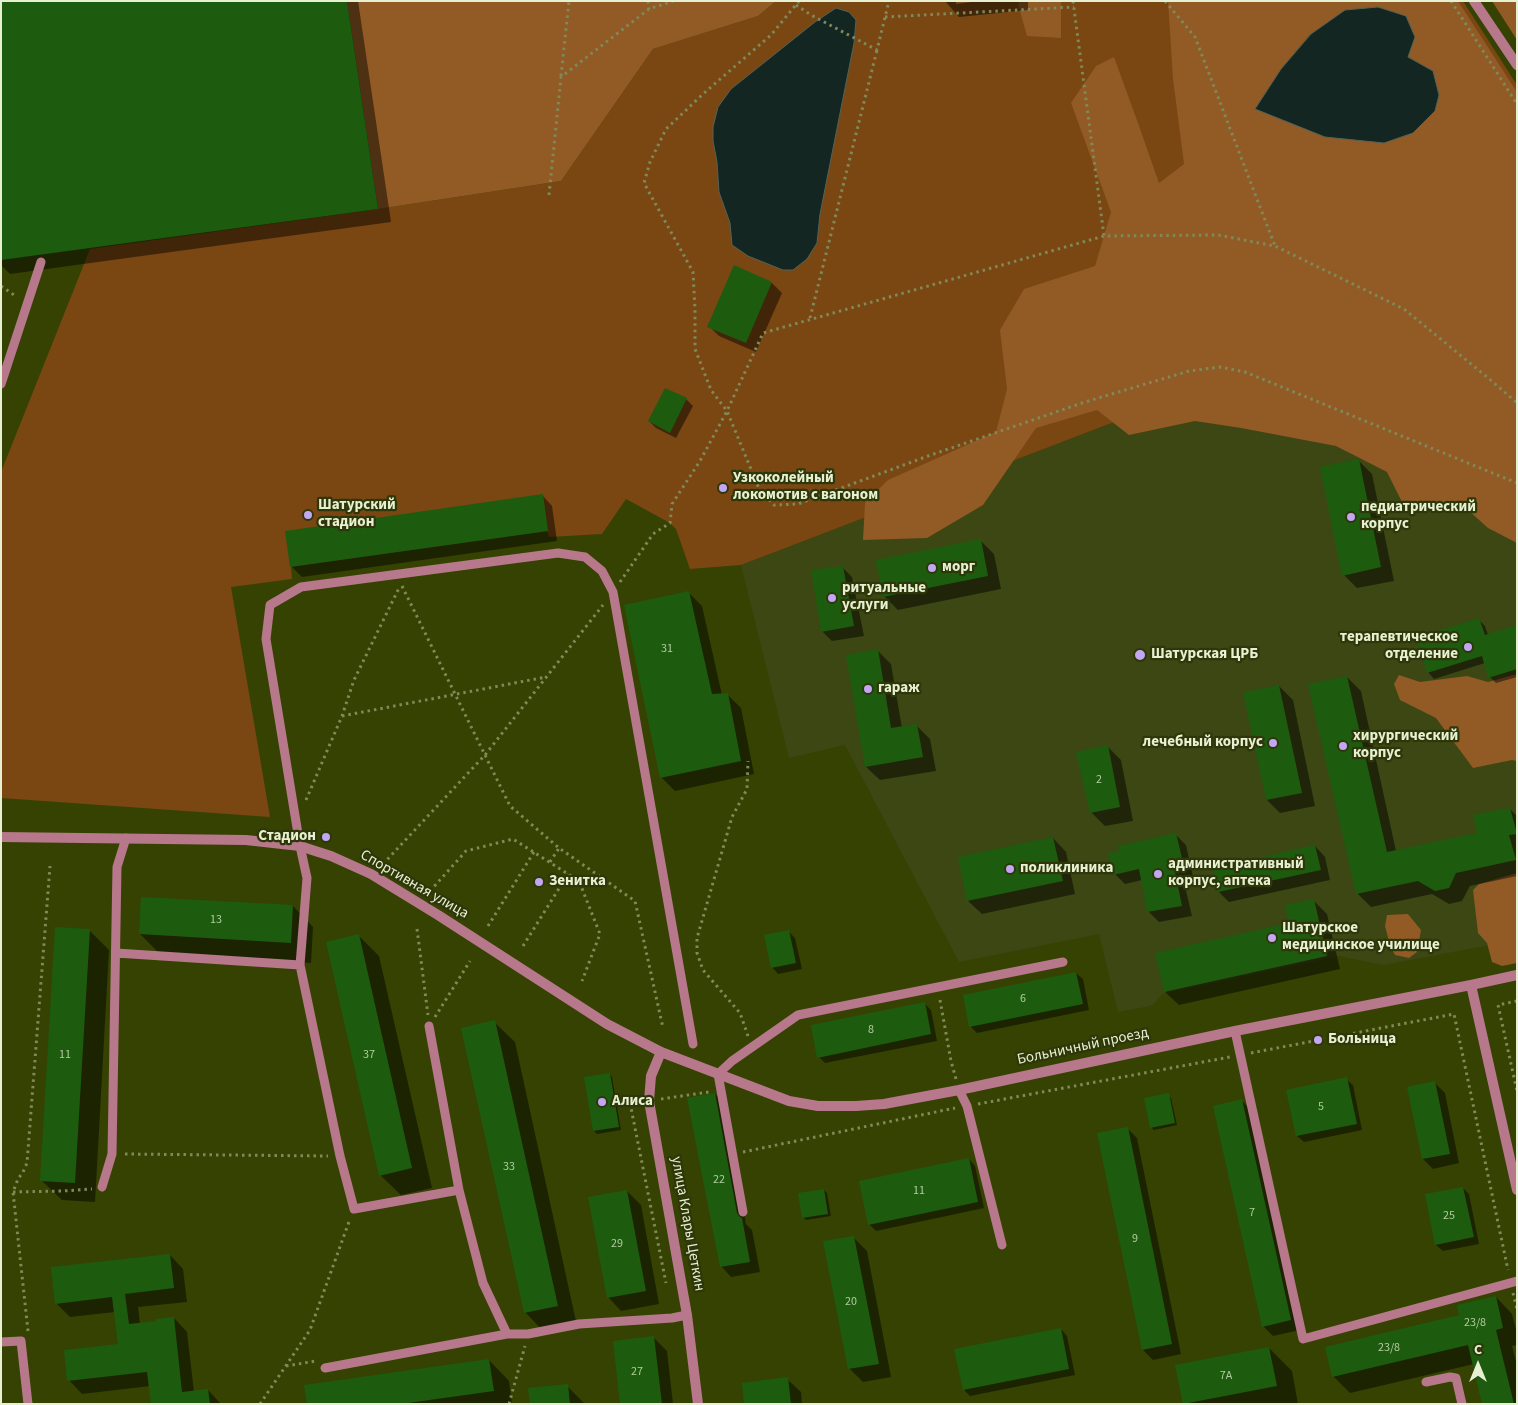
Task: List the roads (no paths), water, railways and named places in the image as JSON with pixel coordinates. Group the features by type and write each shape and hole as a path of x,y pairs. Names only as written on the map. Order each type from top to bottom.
{"street":[{"path":"1474,1 1517,65"},
{"name":"Спортивная улица","path":"1,837 246,840 300,846 331,856 371,874 607,1024 661,1052"},
{"name":"Больничный проезд","path":"661,1052 789,1102 818,1106 884,1104 958,1090 1234,1030 1517,975"},
{"path":"1471,985 1517,1190"},
{"name":"улица Клары Цеткин","path":"661,1052 651,1076 649,1101 688,1315 698,1404"}],"lane":[{"path":"1,384 41,262"},
{"path":"459,1190 354,1209 340,1156 300,965 307,878 266,639 270,604 301,587 558,552 585,557 602,571 613,592 692,1044"},
{"path":"102,1187 112,1154 117,867 126,838"},
{"path":"116,953 300,965"},
{"path":"743,1212 718,1074 732,1061 798,1015 1063,962"},
{"path":"429,1026 459,1190 483,1283 507,1334"},
{"path":"1234,1030 1303,1340 1514,1281"},
{"path":"958,1090 968,1106 1002,1245"},
{"path":"325,1368 507,1334 528,1334 579,1324 672,1318 688,1315"},
{"path":"1,1342 21,1341 28,1404"},
{"path":"1426,1382 1450,1377 1456,1378 1462,1404"}],"water":[{"path":"1378,7 1406,16 1415,37 1408,57 1433,71 1439,95 1435,111 1413,133 1384,143 1325,137 1255,109 1281,69 1311,34 1345,10"},
{"path":"836,8 849,12 856,20 854,43 820,214 817,243 807,259 793,270 783,270 748,256 732,245 730,223 719,192 713,127 718,107 731,89 815,22"}],"place":[{"name":"Узкоколейный локомотив с вагоном","path":"723,488"},
{"name":"Шатурский стадион","path":"308,515"},
{"name":"педиатрический корпус","path":"1351,517"},
{"name":"морг","path":"932,568"},
{"name":"ритуальные услуги","path":"832,598"},
{"name":"терапевтическое отделение","path":"1468,647"},
{"name":"Шатурская ЦРБ","path":"1140,655"},
{"name":"гараж","path":"868,689"},
{"name":"лечебный корпус","path":"1273,743"},
{"name":"хирургический корпус","path":"1343,746"},
{"name":"Стадион","path":"326,837"},
{"name":"поликлиника","path":"1010,869"},
{"name":"административный корпус, аптека","path":"1158,874"},
{"name":"Зенитка","path":"539,882"},
{"name":"Шатурское медицинское училище","path":"1272,938"},
{"name":"Больница","path":"1318,1040"},
{"name":"Алиса","path":"602,1102"}]}
